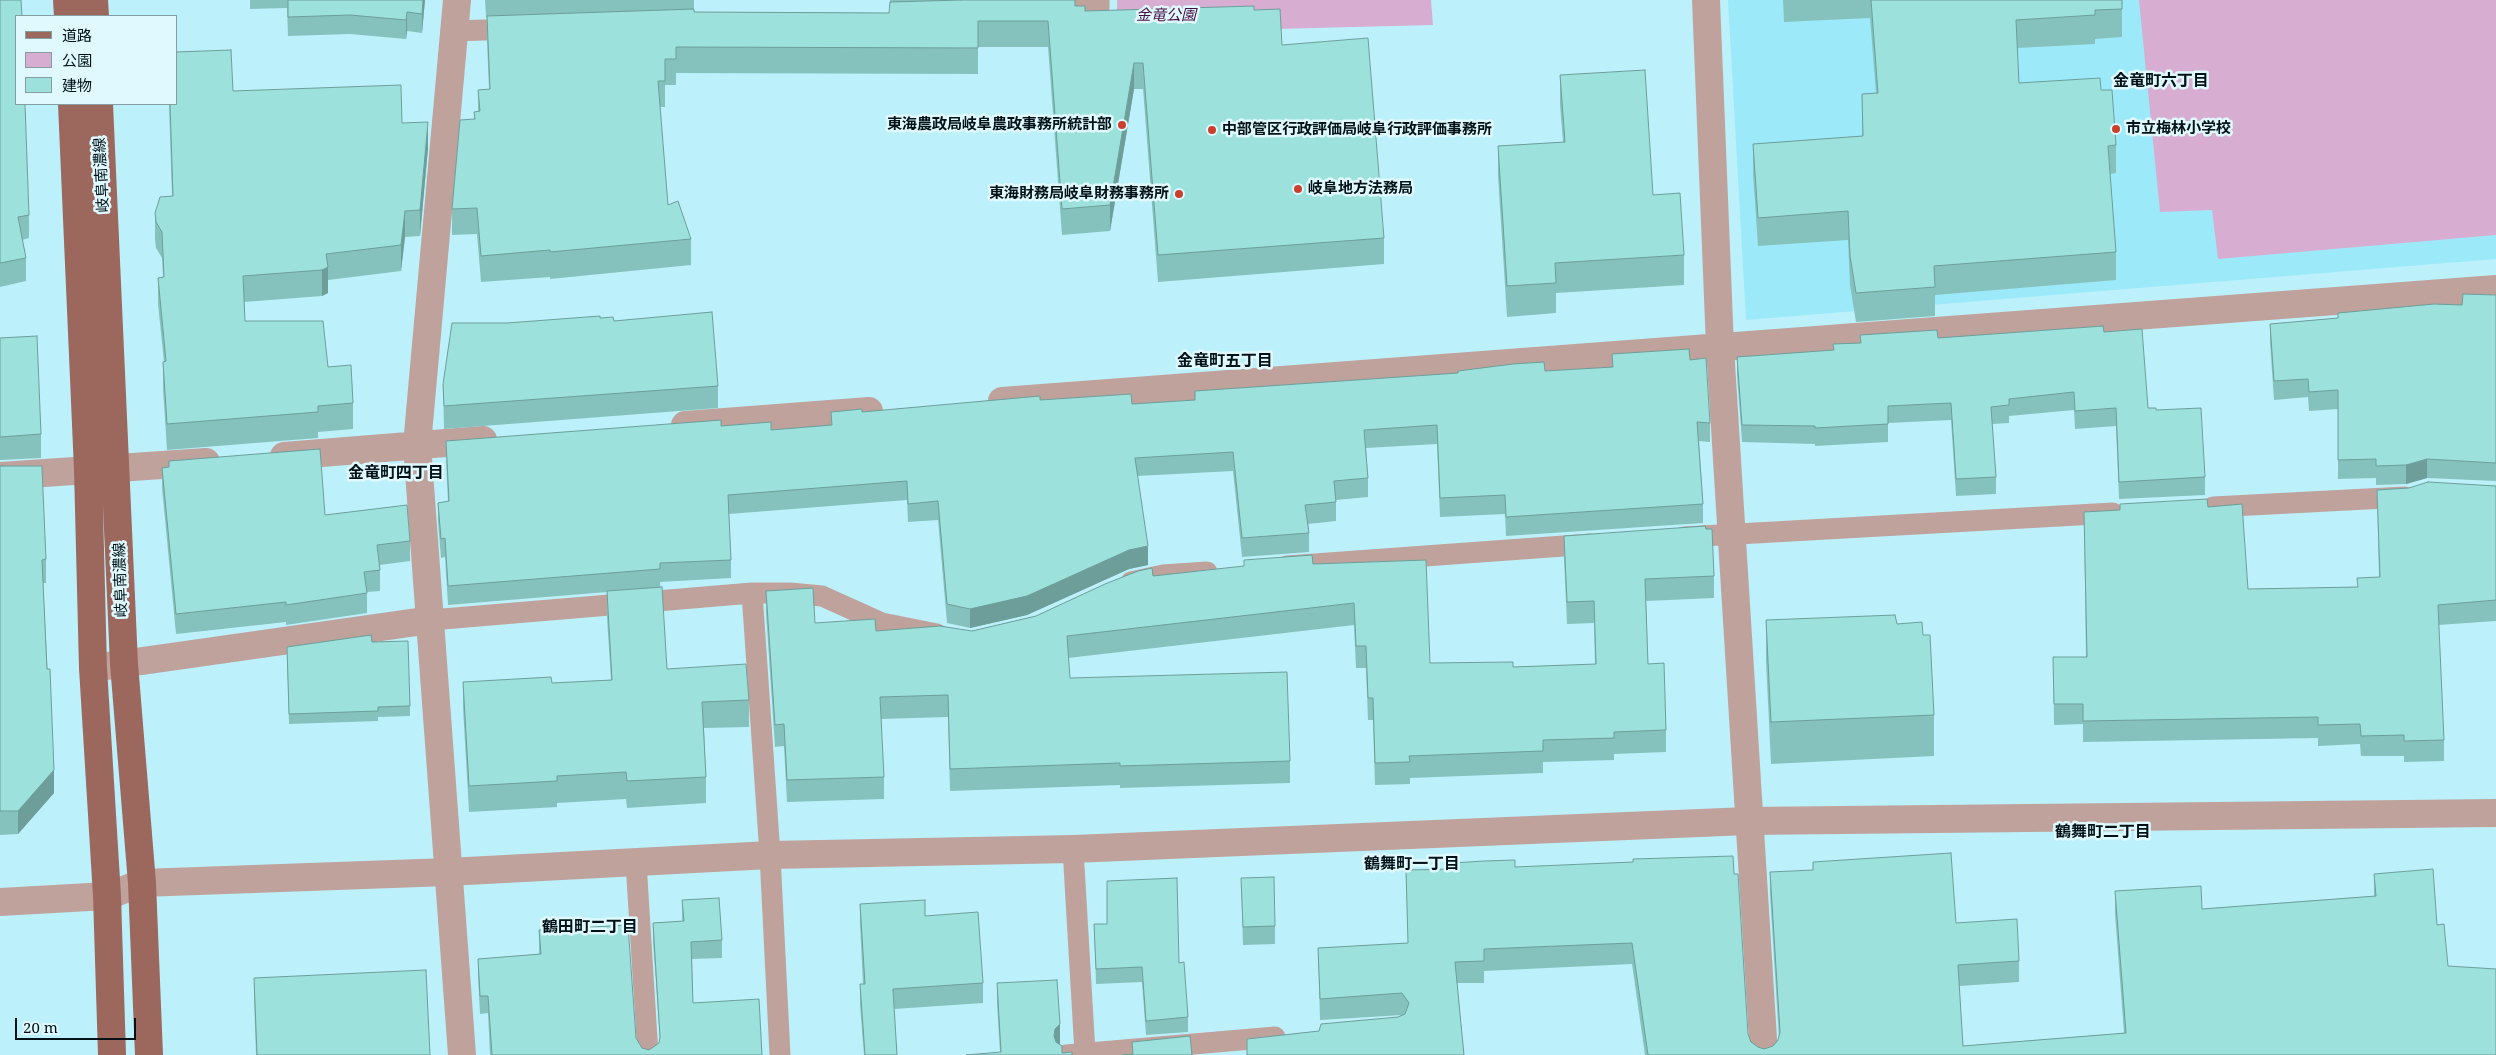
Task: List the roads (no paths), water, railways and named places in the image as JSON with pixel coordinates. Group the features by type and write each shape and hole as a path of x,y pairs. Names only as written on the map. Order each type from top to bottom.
{"main road":[{"path":"67,0 68,15"},
{"path":"94,0 95,15"},
{"name":"岐阜南濃線","path":"72,105 88,470 93,668 107,896 112,1055"},
{"name":"岐阜南濃線","path":"99,105 117,469 124,664 142,883 149,1055"}],"street":[{"path":"457,0 417,446 462,1055"},
{"path":"1706,0 1720,347 1764,1055"},
{"path":"974,403 2496,289"},
{"path":"656,427 894,409"},
{"path":"262,458 506,439"},
{"path":"0,476 233,460"},
{"path":"93,668 431,620"},
{"path":"0,902 107,896 142,883 448,872 770,855 1073,849 1748,821 2496,813"}],"lane":[{"path":"1039,11 1099,9 1099,0"},
{"path":"453,31 533,28"},
{"path":"2189,508 2408,496 2426,490"},
{"path":"1664,538 2129,512"},
{"path":"1271,567 1615,542"},
{"path":"1108,591 1134,581 1163,575 1231,570"},
{"path":"431,620 752,593 790,593 822,596 882,623 961,639"},
{"path":"752,593 770,855 780,1055"},
{"path":"1073,849 1075,1054 1299,1035"},
{"path":"636,862 648,1055"}],"place":[{"name":"東海農政局岐阜農政事務所統計部","path":"1122,125"},
{"name":"市立梅林小学校","path":"2116,129"},
{"name":"中部管区行政評価局岐阜行政評価事務所","path":"1212,130"},
{"name":"岐阜地方法務局","path":"1298,189"},
{"name":"東海財務局岐阜財務事務所","path":"1179,194"}],"district":[{"name":"金竜町六丁目","path":"2161,81"},
{"name":"金竜町五丁目","path":"1225,361"},
{"name":"金竜町四丁目","path":"396,473"},
{"name":"鶴舞町二丁目","path":"2103,832"},
{"name":"鶴舞町一丁目","path":"1412,864"},
{"name":"鶴田町二丁目","path":"590,927"}],"park label":[{"name":"金竜公園","path":"1166,16"}]}
